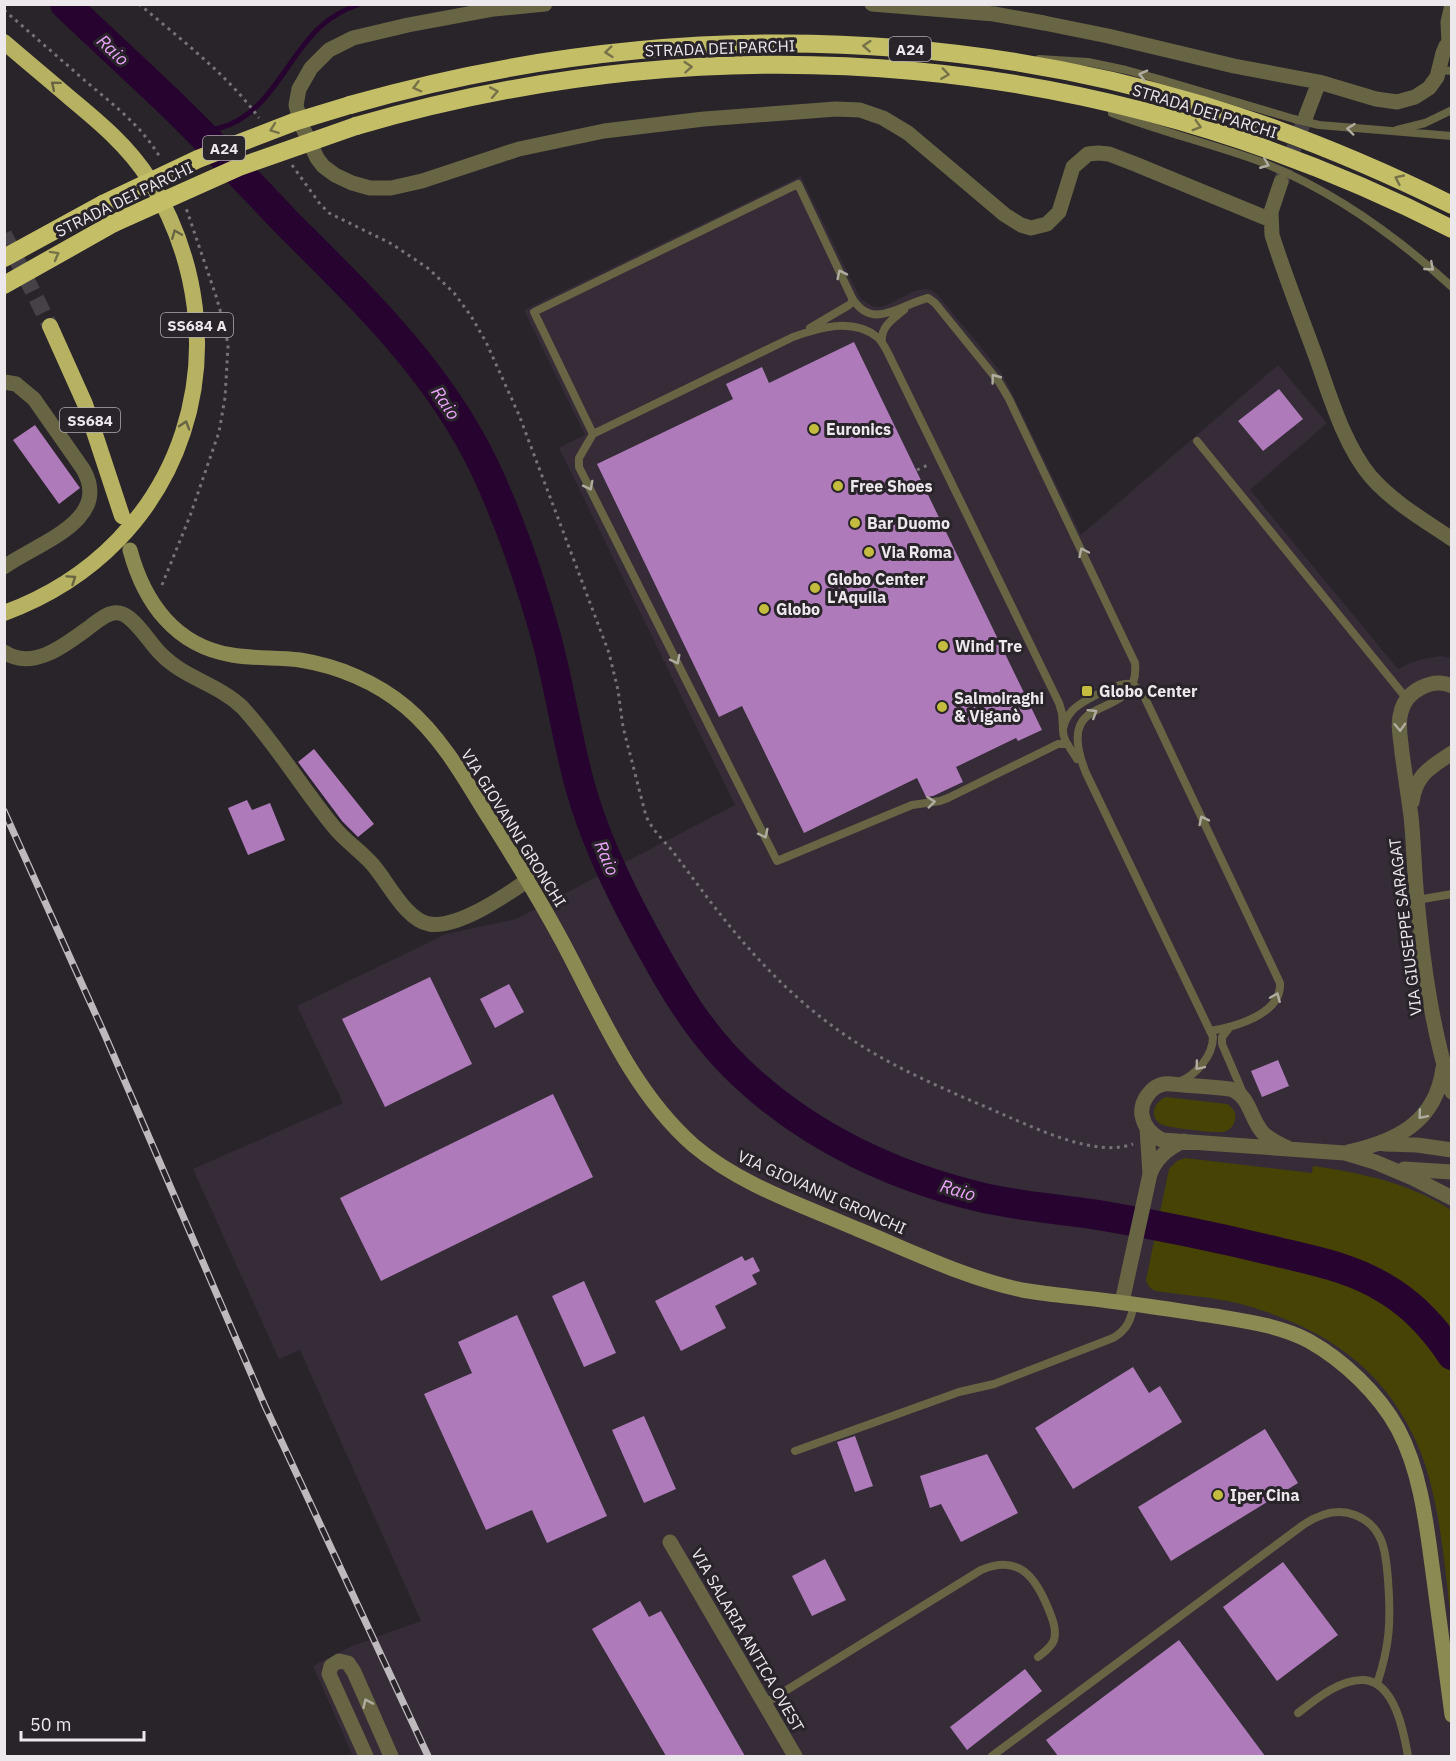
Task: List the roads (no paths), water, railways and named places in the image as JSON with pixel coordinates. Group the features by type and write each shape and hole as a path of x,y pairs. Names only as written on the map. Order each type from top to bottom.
{"highway":[{"name":"SS684 A","path":"4,42 108,130 148,178 171,220 187,262 196,307 198,337 196,371 188,416 174,454 152,497 123,535 89,567 61,586 21,607 4,613"},
{"name":"STRADA DEI PARCHI","path":"4,258 103,204 198,159 294,122 350,105 490,71 605,52 726,43 806,43 893,47 967,54 1086,75 1203,105 1295,136 1362,162 1452,205"},
{"name":"STRADA DEI PARCHI","path":"4,285 114,223 239,166 356,126 403,113 529,86 576,78 695,66 814,64 874,67 933,72 1051,90 1110,103 1253,143 1363,186 1452,229"},
{"name":"SS684","path":"50,326 85,404 122,516"}],"main road":[{"name":"VIA GIOVANNI GRONCHI","path":"130,550 148,596 166,620 190,639 225,654 298,660 328,666 372,684 400,702 423,723 476,797 528,880 619,1049 645,1092 675,1127 714,1161 744,1179 777,1194 964,1273 1023,1290 1257,1323 1306,1339 1340,1363 1371,1390 1398,1429 1414,1469 1426,1523 1452,1715"}],"street":[{"path":"545,4 494,9 408,24 353,38 329,50 311,68 300,89 296,105 304,132 317,158 335,175 352,183 370,188 391,188 519,149 604,131 704,119 860,110 892,122 908,133 1005,215 1031,228 1047,224 1054,219 1059,212 1073,167 1088,154 1098,153 1109,154 1135,164 1271,220"},
{"path":"872,4 993,14 1108,36 1192,57 1319,82 1376,99 1397,102 1415,97 1429,88 1445,71 1443,52 1450,42 1448,22 1452,5"},
{"path":"1306,116 1319,82"},
{"path":"1281,182 1275,197 1271,220 1272,235 1336,413 1355,453 1370,476 1400,504 1452,539"},
{"path":"4,382 16,384 34,399 83,469 89,481 91,494 86,511 75,523 4,567"},
{"path":"4,652 16,658 37,657 63,645 106,615 122,613 133,621 147,640 169,662 197,680 225,693 242,706 333,826 374,866 416,919 432,924 452,921 491,904 528,880"},
{"path":"1407,699 1426,685 1441,683 1452,686"},
{"name":"VIA GIUSEPPE SARAGAT","path":"1407,699 1400,714 1399,724 1411,820 1417,900 1433,1018 1452,1092"},
{"name":"VIA GIUSEPPE SARAGAT","path":"1411,820 1413,793 1418,780 1427,770 1452,753"},
{"name":"VIA GIUSEPPE SARAGAT","path":"1345,1153 1376,1145 1414,1125 1424,1114 1438,1088 1444,1064"},
{"path":"1150,1174 1148,1133 1142,1115 1144,1102 1154,1089 1165,1084"},
{"name":"VIA GIUSEPPE SARAGAT","path":"1165,1084 1236,1090 1263,1133 1288,1148"},
{"path":"1227,1145 1243,1136 1248,1125 1248,1107"},
{"name":"VIA GIUSEPPE SARAGAT","path":"1148,1133 1162,1140 1345,1153 1419,1171 1452,1172"},
{"path":"1128,1303 1129,1270 1150,1174 1154,1164 1161,1156 1184,1141"},
{"name":"VIA GIUSEPPE SARAGAT","path":"1376,1145 1409,1144 1452,1150"},
{"name":"VIA GIUSEPPE SARAGAT","path":"1375,1162 1452,1198"},
{"name":"VIA SALARIA ANTICA OVEST","path":"670,1542 795,1756"},
{"path":"366,1756 330,1678 331,1666 339,1661 348,1663 354,1672 391,1756"}],"lane":[{"path":"967,54 1088,62 1159,79 1319,125 1452,136"},
{"path":"1051,90 1140,124 1222,149 1286,173 1362,215 1405,246 1452,287"},
{"path":"1385,131 1425,123 1452,110"},
{"path":"593,434 534,312 798,184 852,298 861,308 872,314 886,314 928,298 935,303 999,382 1027,435 1132,654 1144,696 1280,983 1279,996 1272,1006 1230,1028 1210,1031"},
{"path":"852,298 849,305 793,337 593,434 579,458 579,466 777,861 906,807 948,798 1058,744 1068,745"},
{"path":"882,342 884,329 912,304"},
{"path":"793,337 831,326 847,326 871,333 882,342 1059,703 1064,735 1086,773"},
{"path":"1197,441 1407,699"},
{"path":"1136,673 1133,685 1126,695 1092,713 1082,721 1076,739 1078,752 1210,1031 1223,1048"},
{"path":"1063,728 1070,712 1087,700 1122,683 1133,685 1144,696"},
{"path":"1417,900 1452,894"},
{"path":"1230,1028 1222,1037 1223,1048 1248,1107"},
{"path":"1165,1084 1187,1078 1200,1066 1212,1045 1213,1037 1210,1031"},
{"path":"795,1451 959,1392 994,1384 1113,1338 1128,1326 1128,1303"},
{"path":"992,1756 1303,1525 1324,1514 1343,1512 1359,1517 1373,1527 1384,1544 1391,1616 1386,1653 1377,1684"},
{"path":"764,1704 981,1570 1000,1564 1021,1568 1028,1574 1049,1610 1055,1636 1047,1650 1038,1657"},
{"path":"1298,1713 1322,1695 1345,1684 1364,1680 1377,1684 1385,1692 1395,1709 1408,1756"}],"waterway":[{"name":"Raio","path":"65,4 196,128 371,308 421,367 465,431 484,466 510,527 539,612 580,786 606,859 652,950 688,1010 732,1064 775,1102 801,1121 858,1153 918,1179 980,1197 1148,1224 1213,1237 1347,1270 1396,1295 1431,1327 1452,1355"},
{"path":"197,130 220,128 252,111 320,27 339,13 360,4"}],"tunnel":[{"path":"1281,182 1306,116"},
{"path":"4,234 50,326"}],"railway":[{"path":"4,811 104,1033 265,1406 428,1756"}],"place":[{"name":"Euronics","path":"814,429"},
{"name":"Free Shoes","path":"838,486"},
{"name":"Bar Duomo","path":"855,523"},
{"name":"Via Roma","path":"869,552"},
{"name":"Globo Center L'Aquila","path":"815,588"},
{"name":"Globo","path":"764,609"},
{"name":"Wind Tre","path":"943,646"},
{"name":"Globo Center","path":"1087,691"},
{"name":"Salmoiraghi & Viganò","path":"942,707"},
{"name":"Iper Cina","path":"1218,1495"}]}
